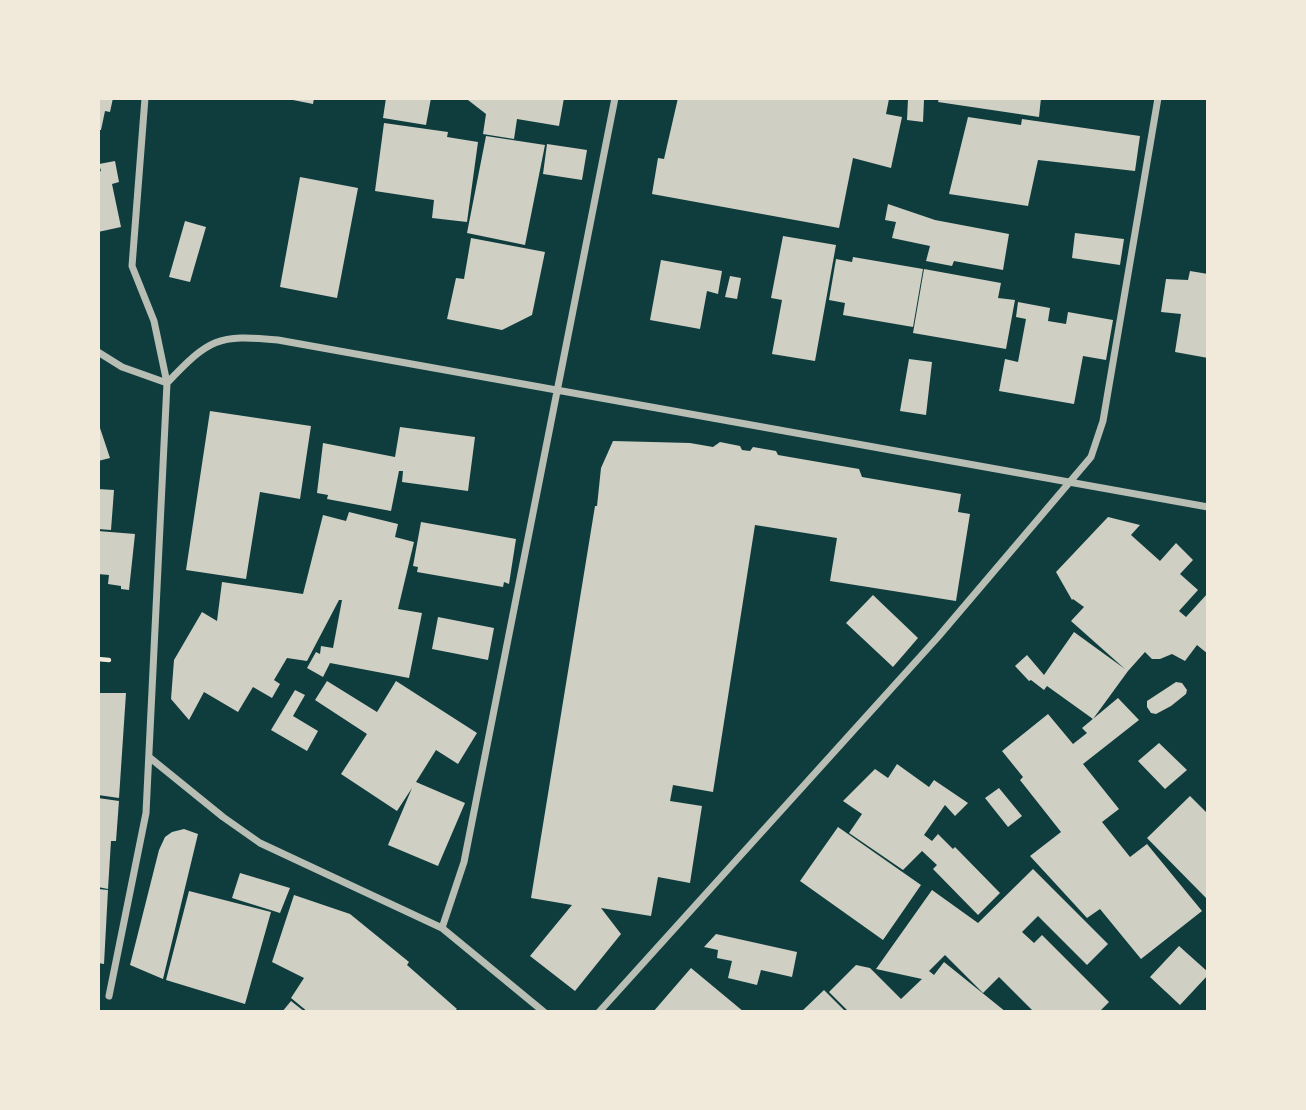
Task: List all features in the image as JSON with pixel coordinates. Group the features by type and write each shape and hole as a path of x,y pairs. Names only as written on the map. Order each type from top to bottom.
{"street":[{"path":"109,996 146,813 167,383 154,321 132,266 145,98"},
{"path":"442,928 464,862 615,98"},
{"path":"598,1012 938,637 1091,457 1103,421 1158,98"},
{"path":"167,383 197,352 217,341 241,336 278,340 1208,507"},
{"path":"98,352 122,367 167,383"},
{"path":"149,757 223,817 260,843 442,928 544,1012"}],"path":[{"path":"98,659 109,660"}],"building":[{"path":"98,98 113,98 110,112 105,111 101,130 98,130"},
{"path":"283,98 314,98 313,104"},
{"path":"386,98 431,98 426,125 383,118"},
{"path":"564,98 559,126 517,119 514,139 483,134 486,114 468,100"},
{"path":"678,98 881,98 889,99 886,114 902,117 891,168 853,158 839,228 652,194 658,158 664,159"},
{"path":"939,98 1041,98 1039,117 938,102"},
{"path":"908,99 924,100 923,122 907,120"},
{"path":"968,117 1021,125 1022,119 1140,136 1135,171 1038,160 1028,206 949,194"},
{"path":"384,123 448,132 447,137 478,142 467,222 432,218 434,200 375,191"},
{"path":"486,136 545,145 525,245 467,233"},
{"path":"547,144 587,150 582,180 543,174"},
{"path":"115,161 119,182 112,184 121,227 98,232 98,172 101,171 99,164"},
{"path":"300,177 358,188 337,298 280,287"},
{"path":"888,204 935,220 1009,234 1003,270 954,261 952,266 926,261 930,246 892,238 896,222 885,220"},
{"path":"185,221 206,227 190,282 169,277"},
{"path":"1075,233 1124,239 1120,265 1072,258"},
{"path":"783,236 836,245 815,361 772,354 782,300 771,298"},
{"path":"471,238 545,252 532,315 502,330 447,319 456,278 464,279"},
{"path":"853,257 923,269 913,327 843,315 845,303 829,300 836,259 852,262"},
{"path":"661,260 722,271 718,294 707,291 700,329 650,320"},
{"path":"924,269 1001,283 998,298 1015,300 1006,349 913,333"},
{"path":"1190,271 1208,274 1208,358 1175,352 1181,314 1161,312 1166,279 1188,280"},
{"path":"730,276 741,278 737,299 725,297"},
{"path":"1018,302 1050,308 1048,321 1066,324 1068,312 1113,320 1106,360 1083,356 1074,404 999,391 1005,359 1018,362 1026,319 1016,317"},
{"path":"909,359 932,362 926,415 900,411"},
{"path":"210,411 311,426 300,499 260,492 246,579 186,570"},
{"path":"98,422 110,458 98,461"},
{"path":"400,427 475,437 468,491 402,482 403,471 399,471 391,511 327,499 328,495 317,493 323,443 395,457"},
{"path":"613,441 690,443 713,447 720,442 740,446 742,450 750,451 753,447 776,451 778,455 859,469 862,477 961,494 958,512 970,514 956,601 830,581 837,538 755,525 713,792 673,785 670,801 702,806 690,883 658,877 651,916 601,908 621,934 575,991 530,956 572,905 531,898 597,506 601,468"},
{"path":"98,489 114,490 111,530 98,529"},
{"path":"349,512 398,524 395,537 414,542 398,609 422,613 409,678 330,663 323,677 307,668 316,652 320,654 321,646 333,648 342,600 339,600 307,661 287,658 274,680 280,684 272,698 253,687 238,712 204,692 189,720 171,699 174,660 202,612 217,621 222,582 303,594 323,515 346,521"},
{"path":"1108,517 1140,525 1131,535 1160,561 1176,543 1193,560 1180,574 1198,590 1179,611 1186,617 1208,593 1208,654 1197,645 1185,661 1172,654 1152,659 1145,652 1093,719 1047,686 1044,690 1029,681 1015,666 1027,655 1044,675 1074,632 1125,669 1071,621 1084,607 1072,600 1056,572"},
{"path":"421,522 516,539 509,584 504,582 503,587 417,572 418,567 413,566"},
{"path":"98,531 135,534 129,590 108,584 109,575 98,574"},
{"path":"873,595 918,638 893,667 846,623"},
{"path":"438,617 494,628 488,660 432,649"},
{"path":"327,681 377,712 396,681 477,733 458,764 436,750 416,782 465,803 438,866 388,845 412,788 397,811 341,774 367,734 315,700"},
{"path":"1176,682 1182,683 1187,690 1186,694 1171,706 1156,714 1151,713 1147,701"},
{"path":"295,690 305,695 293,716 318,731 307,751 271,730"},
{"path":"98,693 126,693 119,798 98,795"},
{"path":"1118,698 1139,720 1083,764 1119,809 1102,822 1130,857 1147,844 1202,911 1141,959 1100,909 1087,918 1030,856 1061,832 1020,780 1023,777 1002,751 1048,714 1073,744 1087,733 1082,728"},
{"path":"1159,743 1187,770 1165,789 1138,761"},
{"path":"897,764 929,787 934,780 968,803 955,816 945,805 924,835 932,841 938,834 953,849 955,847 1000,893 978,915 933,869 937,865 922,851 903,870 849,833 862,814 843,801 875,769 888,778"},
{"path":"999,788 1022,816 1008,827 985,798"},
{"path":"1190,796 1208,814 1208,900 1147,838"},
{"path":"98,798 119,801 116,841 111,841 108,889 98,887"},
{"path":"838,827 921,885 883,940 800,881"},
{"path":"184,829 198,834 163,979 130,965 159,850 165,837"},
{"path":"1033,869 1108,944 1087,965 1038,916 1022,932 1034,943 1042,935 1109,1002 1099,1012 1034,1012 999,977 983,993 945,955 929,971 934,975 944,962 1006,1012 849,1012 829,992 856,965 870,968 901,999 922,979 876,969 932,890 978,923"},
{"path":"240,873 290,888 280,913 232,898"},
{"path":"98,889 108,890 104,964 98,963"},
{"path":"189,891 271,912 245,1004 166,980"},
{"path":"294,895 350,914 409,962 407,965 457,1009 453,1012 308,1012 291,998 304,978 272,962"},
{"path":"716,934 797,952 792,977 761,970 757,985 728,978 732,961 717,958 718,950 704,947"},
{"path":"1179,946 1208,972 1180,1005 1150,977"},
{"path":"691,968 744,1012 653,1012"},
{"path":"824,990 846,1012 801,1012"},
{"path":"291,1001 305,1012 282,1012"}]}
